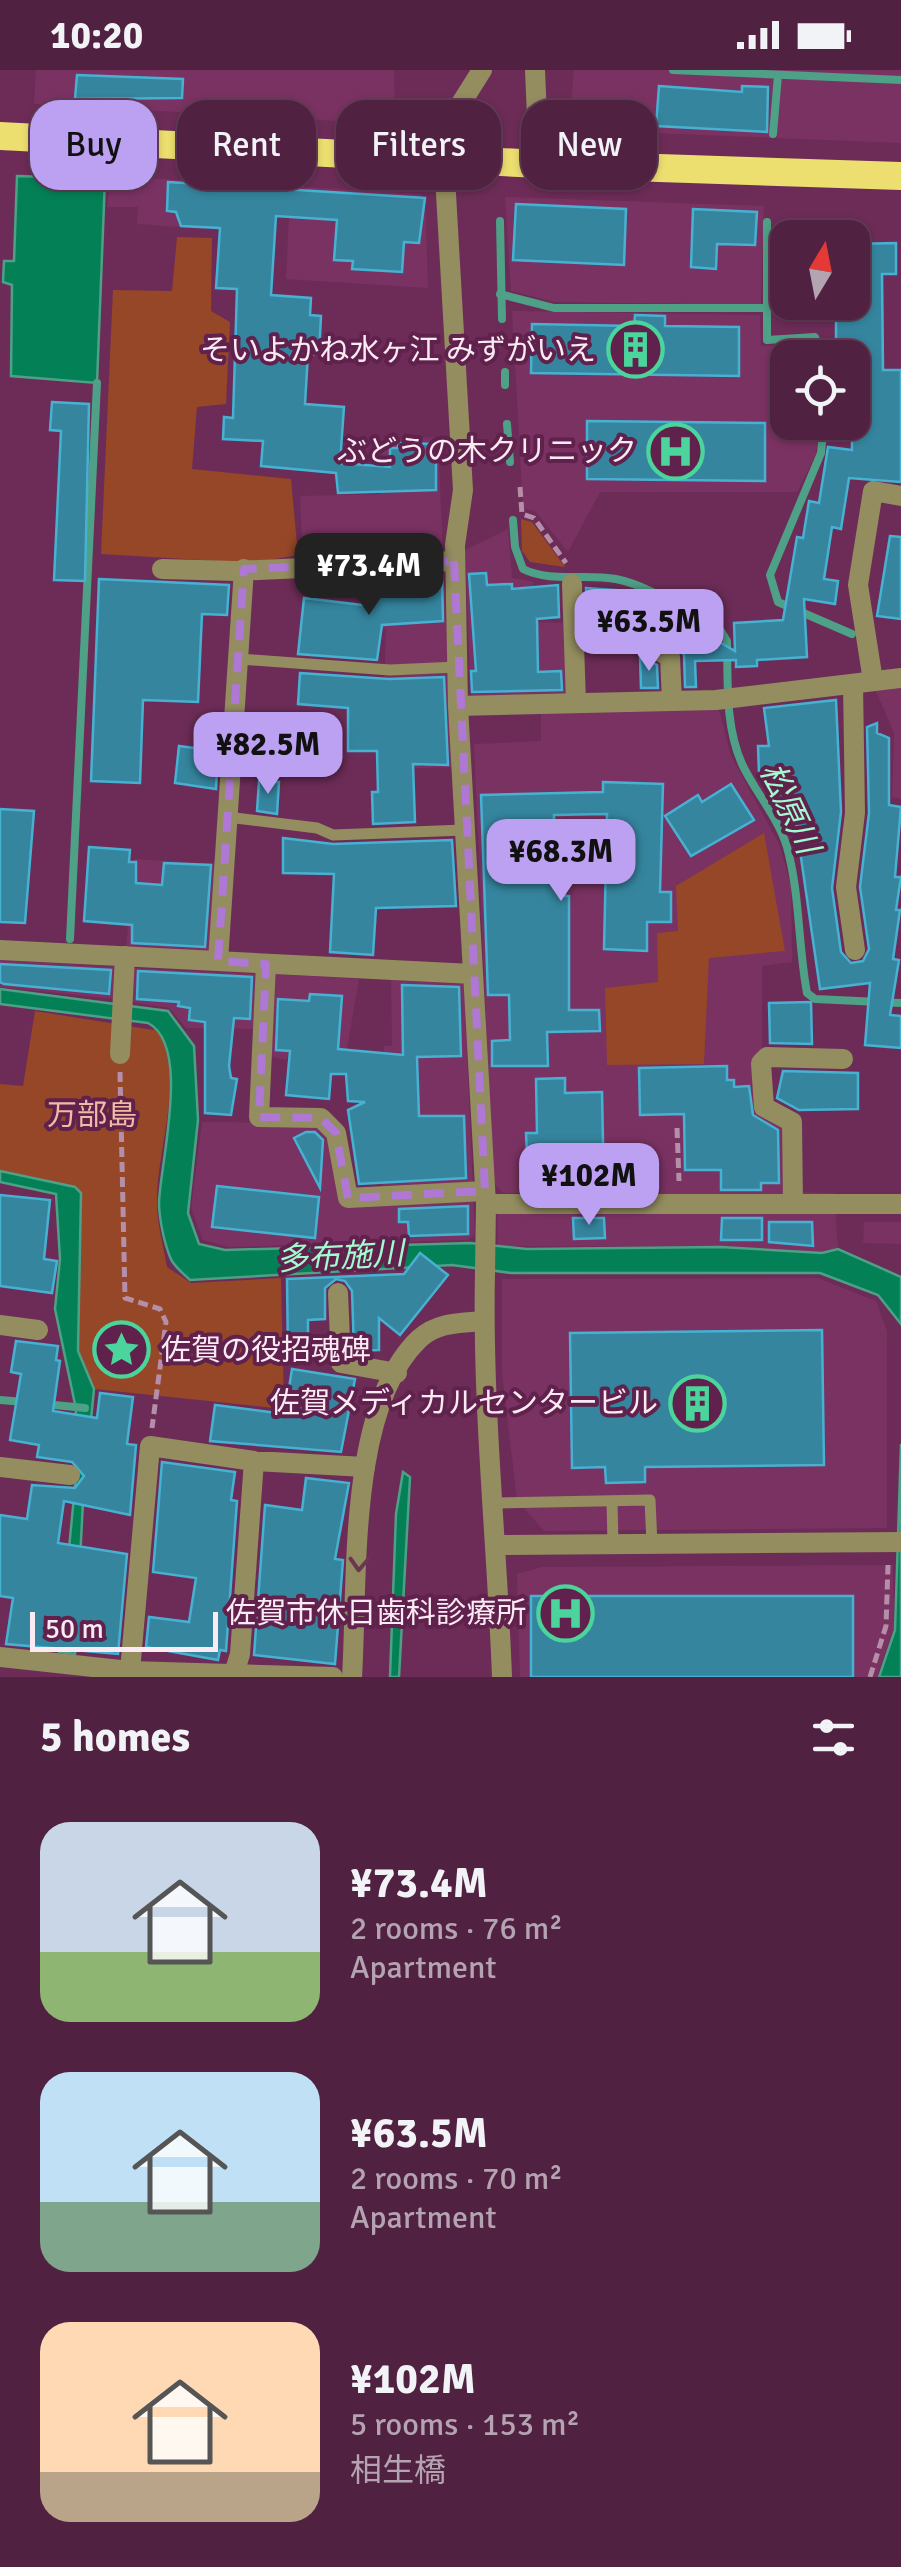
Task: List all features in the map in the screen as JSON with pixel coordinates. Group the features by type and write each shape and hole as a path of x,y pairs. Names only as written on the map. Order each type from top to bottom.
{"highway":[{"path":"0,136 336,154"},
{"path":"657,168 901,176"}],"street":[{"path":"463,100 482,70"},
{"path":"535,70 536,100"},
{"path":"446,190 463,490 454,561 464,830 485,1197 483,1382 498,1544 502,1677"},
{"path":"855,950 846,887 863,682 858,586 873,491 901,496"},
{"path":"162,569 244,570 454,561"},
{"path":"218,961 244,570"},
{"path":"571,577 576,703"},
{"path":"574,642 638,640 670,657 672,701"},
{"path":"458,706 716,700 901,678"},
{"path":"0,950 472,974"},
{"path":"120,1054 126,956"},
{"path":"266,964 259,1117 321,1118 336,1133 348,1198 901,1204"},
{"path":"793,1204 792,1122 764,1107 761,1064 767,1056 843,1059"},
{"path":"338,1293 341,1363 397,1373"},
{"path":"352,1677 365,1467 372,1420 420,1339 448,1323 484,1321"},
{"path":"0,1325 38,1330"},
{"path":"130,1671 150,1446 254,1461 365,1467"},
{"path":"234,1677 240,1654 254,1461"},
{"path":"0,1467 70,1474"},
{"path":"498,1544 894,1547"},
{"path":"0,1657 130,1671 333,1677"}],"lane":[{"path":"240,660 390,670 457,668"},
{"path":"227,817 317,828 334,835 464,830"},
{"path":"612,1500 613,1544"},
{"path":"494,1503 650,1500 652,1544"}],"path":[{"path":"483,345 519,344"},
{"path":"520,487 522,514 534,518 571,577"},
{"path":"120,1054 125,1298 160,1309 166,1322 150,1446"},
{"path":"677,1128 680,1204"},
{"path":"870,1677 886,1626 894,1547"}],"highlighted area":[{"path":"454,561 485,1191 348,1198 336,1133 321,1118 259,1117 266,964 218,961 244,569"}],"shaded area":[{"path":"36,70 394,70 395,100 336,100 336,121 316,120 316,100 177,100 177,112 157,111 157,100 34,100"},
{"path":"574,70 901,70 901,143 657,133 657,100 571,99"},
{"path":"157,179 177,180 177,190 316,188 420,194 425,199 428,288 286,279 289,217 268,216 221,230 137,224 138,207 107,207 109,190 157,190"},
{"path":"505,197 764,206 761,305 555,302 511,291"},
{"path":"512,311 760,315 761,346 770,346 770,440 817,440 816,454 797,492 600,492 568,552 536,512 523,508"},
{"path":"438,437 443,555 303,561 300,496 380,494 384,440"},
{"path":"508,529 512,578 533,581 537,622 567,623 572,695 471,700 465,550"},
{"path":"444,570 453,767 390,769 383,719 386,629 366,626 366,590 378,589 377,573"},
{"path":"901,688 901,799 892,797 894,733 876,691"},
{"path":"718,706 731,756 780,846 791,886 792,962 762,966 762,1050 755,1063 788,1131 789,1192 834,1193 838,1249 822,1253 721,1247 498,1246 497,1208 610,1195 503,1193 493,1183 474,744 541,741 541,712"},
{"path":"134,859 220,864 214,952 126,948"},
{"path":"0,960 117,967 114,999 0,987"},
{"path":"134,968 261,974 256,1029 186,1028 169,1008 129,1002"},
{"path":"273,974 359,979 346,1055 292,1050 286,1060 269,1056"},
{"path":"391,980 464,984 475,1234 468,1240 229,1247 203,1240 191,1208 202,1122 318,1123 332,1135 345,1195 383,1194 379,1120 384,1046 392,1046"},
{"path":"864,1222 901,1222 901,1244 863,1243"},
{"path":"818,1278 876,1301 887,1331 887,1528 544,1531 517,1500 502,1373 502,1279"},
{"path":"893,1565 894,1627 877,1677 520,1677 517,1574 542,1567"}],"green space":[{"path":"177,237 212,238 211,311 230,322 226,404 197,407 192,469 291,479 298,555 252,563 101,554 113,290 172,291"},
{"path":"521,519 532,522 565,567 530,562 522,551"},
{"path":"764,833 785,951 709,958 704,1064 607,1065 605,988 658,982 657,933 678,931 676,886"},
{"name":"万部島","path":"35,1011 160,1031 170,1072 157,1204 167,1267 191,1283 281,1278 284,1409 94,1389 78,1351 81,1193 75,1187 0,1171 0,1084 23,1086"}],"water":[{"path":"17,176 30,176 30,190 105,190 97,383 11,376 12,285 3,282 4,261 14,261"},
{"name":"多布施川","path":"0,989 168,1011 194,1046 198,1120 188,1213 199,1244 225,1250 470,1243 527,1249 721,1247 822,1253 838,1249 901,1277 901,1324 878,1295 820,1273 511,1273 452,1265 190,1280 171,1260 160,1215 171,1078 161,1035 148,1023 0,1004"},
{"path":"0,1171 75,1187 81,1193 78,1351 94,1389 75,1654 59,1652 79,1445 74,1442 76,1409 55,1309 60,1259 56,1194 0,1182"},
{"path":"901,1444 901,1677 879,1677 895,1630"},
{"path":"403,1472 410,1477 399,1677 390,1677 396,1514"}],"building":[{"path":"77,75 183,79 182,98 75,99"},
{"path":"659,86 742,92 742,86 768,87 767,132 657,126"},
{"path":"168,182 177,183 177,190 296,190 425,198 419,243 404,242 402,272 352,269 353,261 334,260 337,220 276,216 271,295 311,298 310,315 321,316 319,355 308,354 305,404 344,407 340,463 390,467 390,448 398,448 398,443 436,444 436,490 338,493 336,473 261,466 263,441 223,439 224,417 233,418 237,289 216,288 220,228 181,226 176,212 167,211"},
{"path":"516,204 626,209 624,265 513,260"},
{"path":"693,209 757,212 755,245 717,244 716,269 691,267"},
{"path":"896,243 896,274 882,274 883,370 901,370 901,482 849,478 841,529 832,527 824,579 838,581 835,604 804,599 807,657 757,660 757,666 736,667 736,660 695,661 696,687 685,687 684,655 676,645 688,624 735,651 734,623 783,620 797,537 803,538 809,501 819,503 828,447 852,450 852,440 870,440 870,340 836,340 836,320 870,320 870,244"},
{"name":"そいよかね水ヶ江 みずがいえ","path":"635,315 665,316 665,326 739,327 739,376 531,373 532,324 634,326"},
{"path":"52,402 89,404 85,581 54,580 61,431 50,430"},
{"name":"ぶどうの木クリニック","path":"587,421 765,423 765,481 587,479"},
{"path":"890,536 901,537 901,619 877,616"},
{"path":"486,573 487,585 512,584 512,589 558,585 559,617 537,619 538,672 561,671 562,690 472,692 471,671 476,671 469,574"},
{"path":"442,575 443,621 382,625 377,660 298,654 304,598 371,606 371,596 383,595 383,578"},
{"path":"99,579 229,585 227,615 202,614 198,702 143,700 140,783 91,781"},
{"path":"586,588 635,594 637,626 587,628"},
{"path":"640,656 657,665 658,688 641,688"},
{"path":"300,673 389,679 444,677 448,765 413,764 415,822 373,824 372,792 378,792 377,751 348,751 348,708 298,704"},
{"path":"836,700 841,812 832,888 841,952 851,963 863,961 869,949 860,887 869,813 867,727 877,723 877,733 889,738 889,805 901,807 895,877 901,877 896,910 900,910 893,959 899,960 890,1015 901,1016 901,1048 865,1045 870,983 820,989 795,816 781,817 777,772 759,773 758,746 769,746 764,708"},
{"path":"179,746 218,751 216,789 175,783"},
{"path":"259,781 279,782 277,814 257,811"},
{"path":"603,782 663,784 660,892 671,892 671,922 647,922 647,951 604,949 607,814 554,815 554,864 565,863 565,896 569,896 569,1010 599,1010 600,1031 547,1032 548,1066 492,1066 492,1041 510,1040 509,995 488,995 481,795 603,792"},
{"path":"731,784 754,820 691,856 665,816 698,795 702,802"},
{"path":"0,809 34,811 25,923 0,922"},
{"path":"283,838 333,844 452,840 456,906 376,908 373,955 330,952 334,874 283,873"},
{"path":"89,847 130,850 129,862 136,862 136,883 162,885 164,863 211,865 205,947 132,943 132,925 84,921"},
{"path":"0,964 111,970 109,994 4,984 0,982"},
{"path":"138,971 252,977 250,1019 234,1018 229,1066 231,1078 237,1079 231,1115 205,1113 205,1022 189,1020 190,1008 178,1006 179,1002 137,999"},
{"path":"402,985 459,987 461,1056 417,1057 419,1116 464,1116 466,1178 359,1184 348,1110 365,1102 348,1101 346,1074 331,1074 329,1099 286,1095 290,1051 276,1050 278,999 309,1001 310,994 342,996 338,1049 403,1055"},
{"path":"811,1002 812,1044 770,1043 769,1003"},
{"path":"727,1066 727,1080 734,1080 734,1087 749,1086 753,1115 778,1130 779,1183 761,1183 761,1190 721,1190 721,1170 685,1170 684,1114 640,1115 639,1068"},
{"path":"783,1071 858,1073 858,1109 799,1110 777,1098"},
{"path":"565,1078 565,1093 602,1092 604,1190 573,1190 573,1182 534,1182 534,1155 527,1155 526,1133 537,1133 536,1079"},
{"path":"315,1132 323,1140 320,1188 294,1138"},
{"path":"217,1186 319,1197 315,1238 212,1227"},
{"path":"0,1195 50,1200 44,1259 57,1261 52,1293 0,1286"},
{"path":"468,1206 468,1234 409,1236 408,1222 399,1222 399,1209"},
{"path":"573,1218 604,1218 605,1238 574,1239"},
{"path":"722,1218 762,1218 762,1240 721,1240"},
{"path":"769,1222 812,1222 813,1246 769,1242"},
{"path":"420,1253 448,1275 400,1335 379,1318 379,1350 354,1351 352,1291 345,1281 336,1279 325,1288 325,1319 308,1320 308,1355 288,1355 287,1279 404,1274"},
{"name":"佐賀メディカルセンタービル","path":"822,1330 824,1465 645,1467 645,1482 606,1483 605,1467 572,1468 570,1333"},
{"path":"16,1341 58,1346 56,1360 60,1361 53,1411 97,1418 100,1393 133,1397 127,1444 136,1445 130,1515 64,1501 58,1543 127,1554 118,1654 6,1644 13,1598 0,1596 0,1515 27,1519 32,1485 75,1488 84,1476 72,1462 37,1457 39,1445 10,1440 21,1374 11,1372"},
{"path":"292,1369 355,1379 341,1452 210,1441 215,1405 285,1414"},
{"path":"162,1462 235,1472 231,1500 237,1501 226,1651 220,1650 218,1660 146,1647 149,1617 189,1622 196,1578 153,1572"},
{"path":"306,1478 349,1483 335,1559 343,1560 335,1664 254,1655 265,1505 302,1510"},
{"path":"531,1596 853,1596 853,1677 531,1677"}],"waterway":[{"path":"673,70 901,80"},
{"path":"773,134 778,75"},
{"name":"松原川","path":"500,221 502,319"},
{"path":"767,222 767,340 816,340"},
{"path":"500,294 554,308 765,308"},
{"path":"505,372 505,385"},
{"path":"70,939 97,383"},
{"path":"507,424 510,462"},
{"path":"822,440 821,453 770,575 778,602 852,634"},
{"name":"松原川","path":"513,520 515,547 523,569 545,576 604,577 629,583 721,631 727,641 728,704 737,749 787,847 807,993 815,999 901,1003"},
{"path":"0,1400 25,1402"},
{"path":"44,1404 85,1408"}],"place":[{"name":"そいよかね水ヶ江 みずがいえ","path":"635,350"},
{"name":"ぶどうの木クリニック","path":"676,451"},
{"name":"佐賀の役招魂碑","path":"122,1350"},
{"name":"佐賀メディカルセンタービル","path":"697,1403"},
{"name":"佐賀市休日歯科診療所","path":"565,1613"}]}
